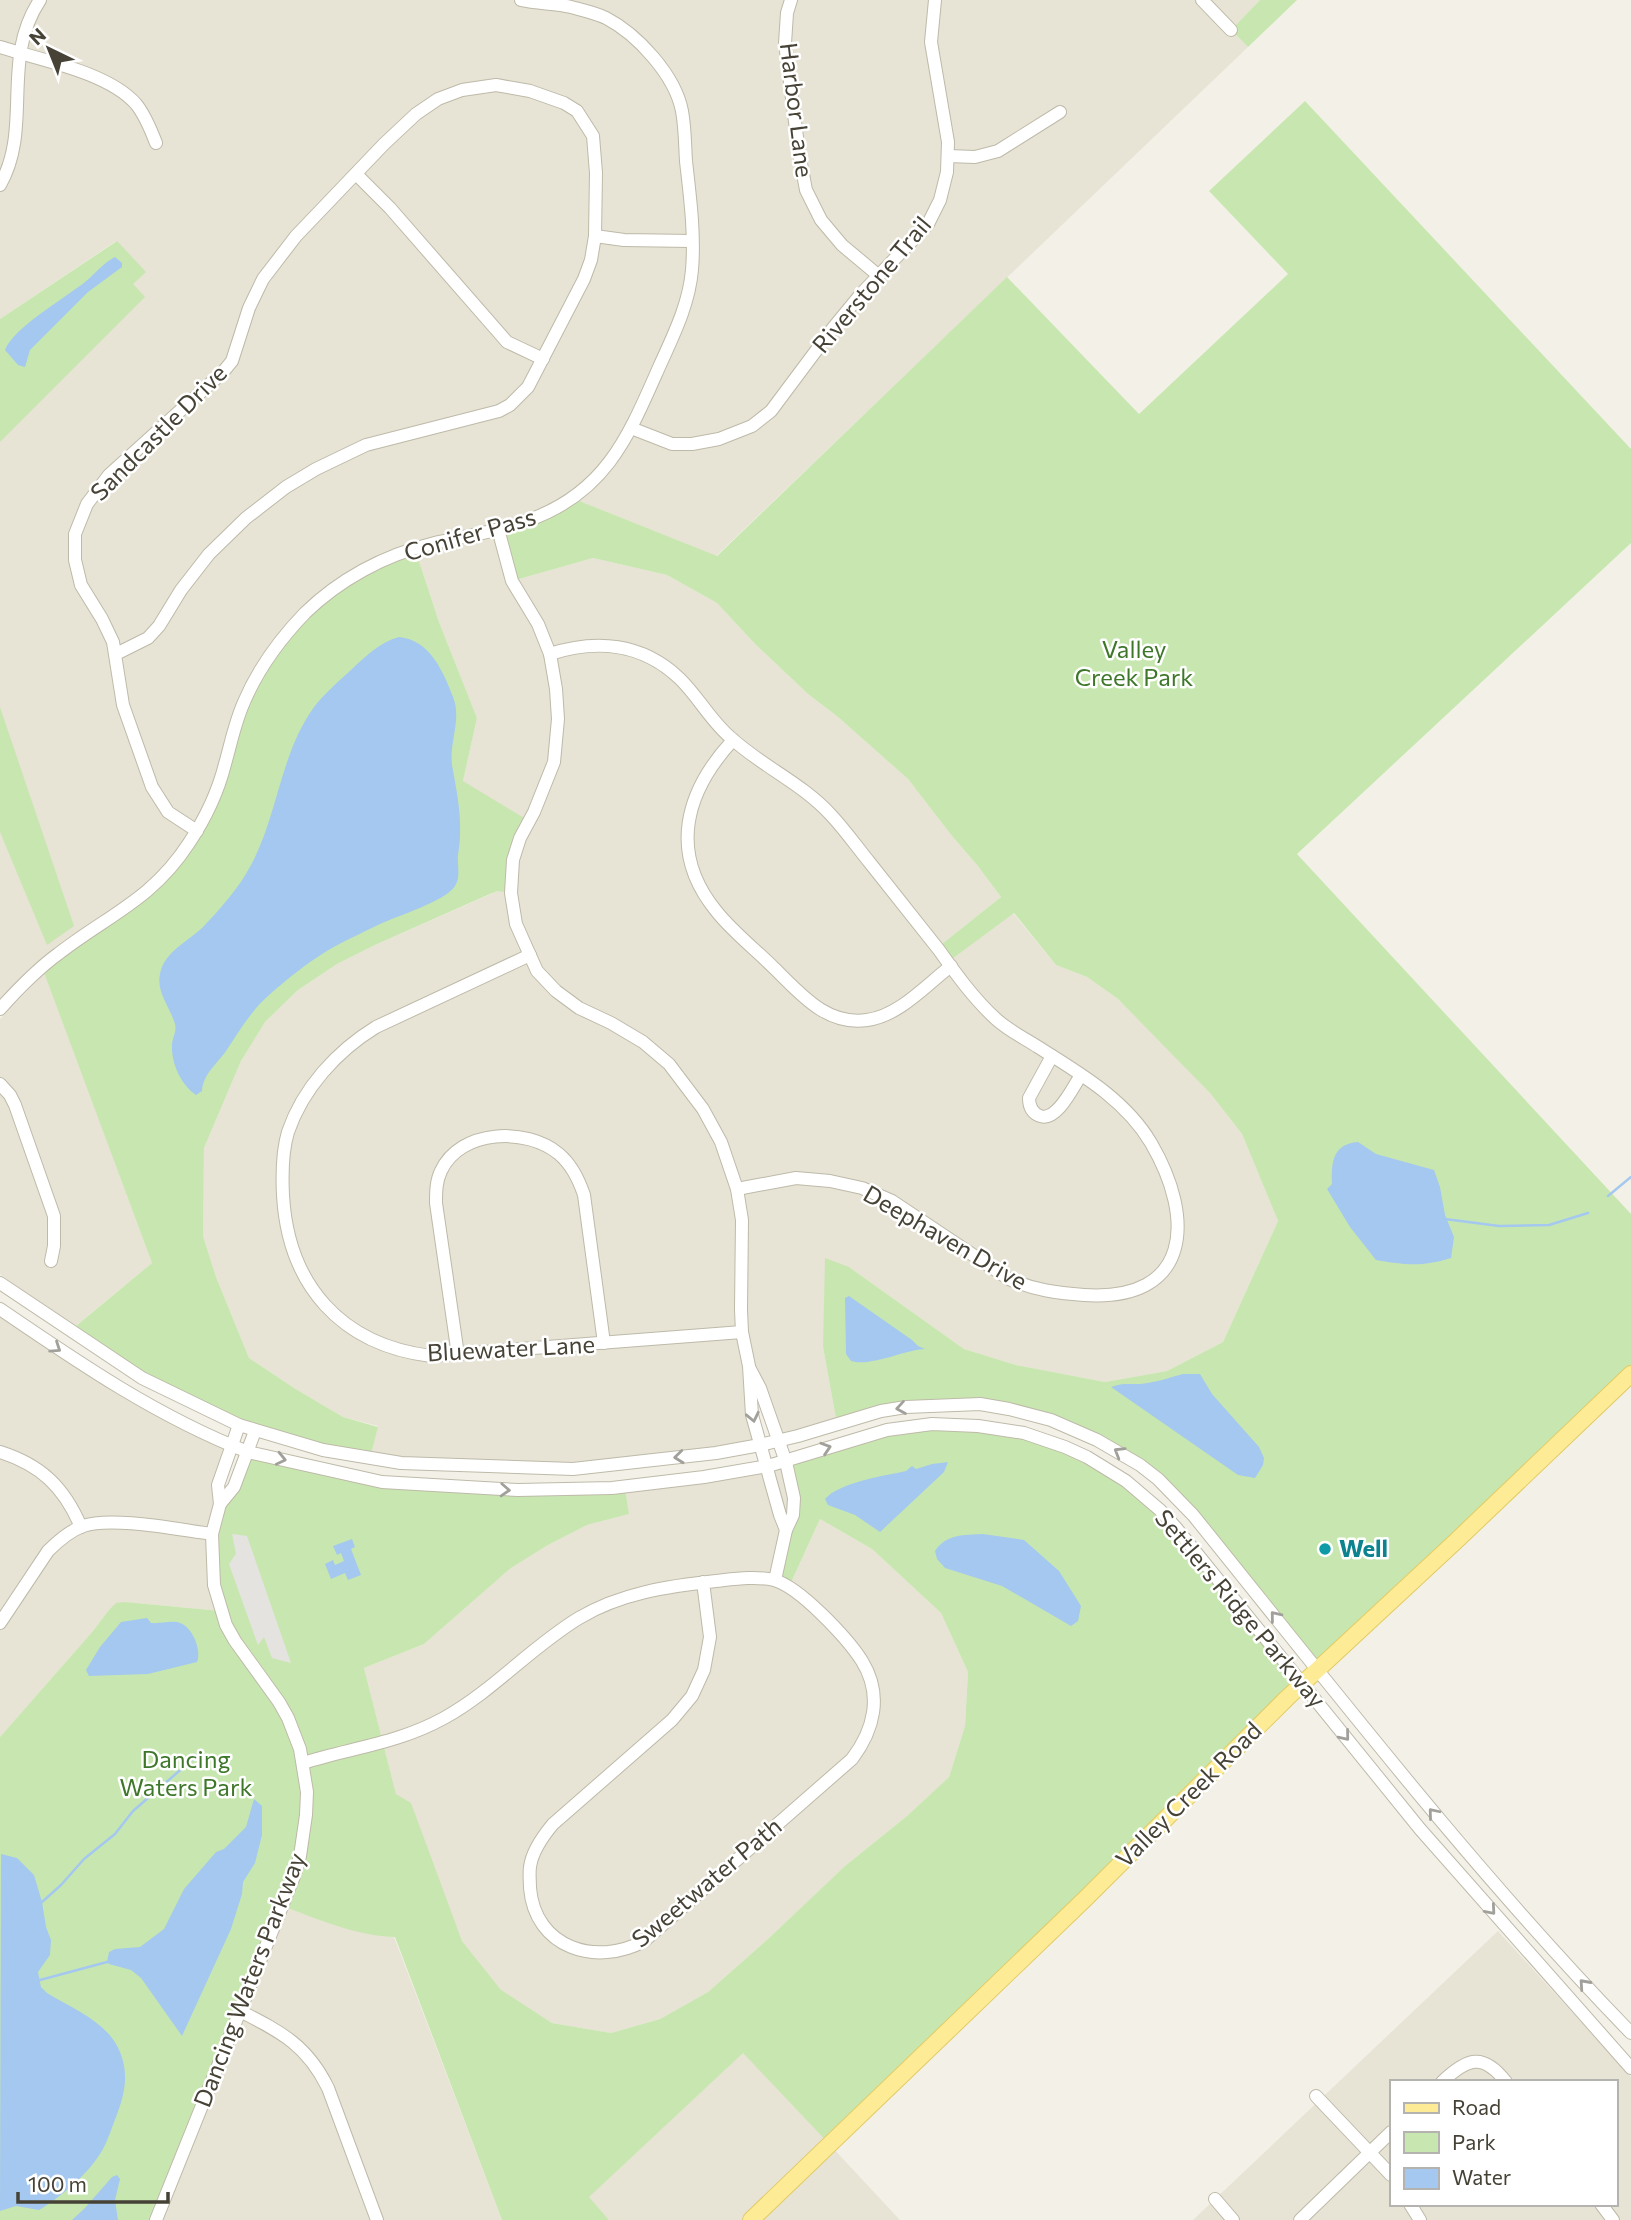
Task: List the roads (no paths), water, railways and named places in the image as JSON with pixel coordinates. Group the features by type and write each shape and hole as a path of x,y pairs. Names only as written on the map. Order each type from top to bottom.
{"main road":[{"name":"Valley Creek Road","path":"751,2220 1031,1952 1302,1683 1631,1374"}],"street":[{"path":"0,185 13,138 13,73 17,43 29,16 40,0"},
{"name":"Conifer Pass","path":"0,1009 57,954 145,894 174,864 197,831 218,786 236,723 254,680 279,643 309,610 349,579 394,556 426,545 498,529 546,513 576,495 609,464 631,428 681,318 692,272 691,207 681,108 667,75 649,53 604,17 569,6 521,0"},
{"path":"591,13 596,0"},
{"name":"Harbor Lane","path":"791,0 787,13 785,43 806,190 821,220 835,237 879,276"},
{"name":"Riverstone Trail","path":"631,428 671,444 692,444 719,439 752,426 771,411 832,328 928,224 940,200 948,156 931,42 936,0"},
{"path":"1202,0 1231,30"},
{"path":"0,47 99,77 121,90 136,105 156,143"},
{"name":"Sandcastle Drive","path":"116,654 148,638 209,554 225,536 263,503 316,469 366,445 499,411 510,405 528,387 584,279 596,236 593,136 577,111 564,103 530,91 496,85 462,90 438,99 416,114 296,236 263,279 249,308 232,361 223,372 109,475 87,504 75,534 75,560 81,585 108,632 116,654 126,713 152,787 168,812 197,831"},
{"path":"948,156 975,157 998,151 1060,112"},
{"path":"356,174 390,208 507,342 543,359"},
{"path":"596,236 624,240 692,241"},
{"path":"498,529 512,582 538,624 550,654 558,719 554,762 513,860 511,893 516,924 537,971 556,991 579,1007 643,1042 669,1064 712,1123 725,1152 737,1189 742,1220 742,1332 749,1366 752,1415 786,1530"},
{"name":"Deephaven Drive","path":"550,654 572,647 597,645 626,648 657,661 680,679 718,726 733,740 824,807 997,1020 1116,1101 1139,1126 1159,1157 1177,1210 1178,1236 1170,1261 1153,1281 1142,1289 1131,1293 1098,1296 1054,1293 1027,1287 1009,1279 892,1201 862,1188 830,1181 796,1178 737,1189"},
{"path":"733,740 715,760 701,783 690,814 690,860 701,889 717,912 814,1006 838,1018 865,1021 888,1014 951,966"},
{"name":"Bluewater Lane","path":"530,955 376,1027 353,1042 329,1065 305,1097 288,1132 282,1171 284,1207 290,1239 310,1287 343,1324 373,1341 413,1354 430,1356 742,1332"},
{"path":"1052,1056 1029,1098 1029,1105 1036,1114 1041,1117 1057,1112 1081,1075"},
{"path":"0,1084 15,1105 54,1216 51,1261"},
{"path":"458,1355 436,1203 437,1185 441,1170 454,1153 465,1144 485,1137 529,1140 546,1146 565,1160 579,1180 584,1195 604,1343"},
{"name":"Settlers Ridge Parkway","path":"0,1283 142,1378 239,1426 323,1450 401,1463 573,1469 716,1453 777,1441 881,1411 941,1404 980,1404 1009,1409 1074,1429 1140,1465 1193,1515 1436,1816 1591,1992 1631,2033"},
{"name":"Settlers Ridge Parkway","path":"0,1309 80,1364 159,1411 231,1446 382,1482 518,1490 612,1488 768,1466 887,1430 932,1424 1004,1428 1065,1447 1126,1481 1160,1510 1420,1829 1631,2068"},
{"path":"749,1366 760,1388 786,1462 794,1498 793,1515 786,1530 775,1580"},
{"name":"Dancing Waters Parkway","path":"156,2220 300,1856 306,1803 303,1763 288,1718 226,1625 214,1585 212,1534 220,1504 218,1485 239,1426"},
{"name":"Dancing Waters Parkway","path":"220,1504 234,1487 255,1431"},
{"path":"0,1452 18,1458 49,1479 72,1506 81,1527"},
{"path":"0,1623 48,1551 57,1541 81,1527 113,1522 212,1534"},
{"name":"Sweetwater Path","path":"303,1763 388,1742 443,1719 478,1697 560,1630 596,1609 652,1589 703,1582 742,1578 775,1580 797,1592 851,1646 869,1673 874,1706 872,1725 863,1745 852,1759 644,1941 630,1949 600,1954 583,1951 549,1933 538,1919 531,1902 530,1867 542,1838 553,1824 672,1720 692,1696 704,1670 710,1637 703,1582"},
{"path":"240,2011 277,2029 292,2040 321,2073 377,2220"},
{"path":"1444,2080 1457,2067 1472,2061 1486,2062 1505,2080"},
{"path":"1316,2096 1390,2174"},
{"path":"1300,2220 1390,2133"},
{"path":"1215,2199 1233,2220"}],"water":[{"path":"115,257 122,263 122,267 88,292 30,350 25,367 18,365 5,350 18,332"},
{"path":"399,637 419,644 434,658 445,677 455,705 452,765 460,825 457,882 450,892 432,903 380,924 332,948 283,983 253,1012 208,1074 202,1091 196,1095 182,1080 173,1059 175,1027 160,987 162,966 171,953 216,913 246,874 260,846 294,744 314,707 368,654"},
{"path":"1358,1142 1376,1154 1434,1170 1445,1215 1454,1237 1451,1258 1414,1264 1376,1260 1350,1227 1327,1189 1332,1184 1335,1156 1343,1146"},
{"path":"849,1296 925,1349 868,1362 851,1361 846,1354 845,1298"},
{"path":"1183,1374 1200,1374 1212,1394 1259,1447 1264,1458 1255,1478 1238,1475 1111,1387 1150,1383"},
{"path":"948,1462 944,1472 880,1532 855,1515 828,1505 825,1499 841,1488 863,1480 906,1471 912,1466 916,1469"},
{"path":"983,1534 1024,1540 1059,1571 1081,1606 1078,1621 1071,1626 1002,1586 945,1568 937,1559 935,1551 944,1541 956,1536"},
{"path":"352,1539 355,1547 351,1549 361,1575 348,1580 345,1573 331,1579 325,1564 333,1560 335,1565 344,1561 341,1553 337,1555 333,1546"},
{"path":"147,1618 151,1623 173,1622 185,1625 195,1640 197,1662 148,1674 89,1676 86,1670 100,1647 121,1622"},
{"path":"254,1799 262,1806 262,1835 255,1863 243,1882 231,1929 182,2036 141,1978 131,1970 107,1962 109,1952 140,1947 164,1929 184,1889 216,1852 224,1849 246,1827"},
{"path":"1,1854 17,1858 34,1875 51,1940 50,1955 38,1972 41,1987 85,2015 110,2035 120,2053 125,2071 119,2107 99,2156 75,2183 39,2210 16,2206 0,2211"},
{"path":"117,2175 120,2179 115,2200 118,2220 72,2220 112,2177"}],"waterway":[{"path":"1608,1196 1631,1177"},
{"path":"1445,1219 1499,1226 1549,1225 1588,1213"},
{"path":"42,1902 84,1859 115,1834 133,1811 201,1752"},
{"path":"40,1980 107,1962"}],"place":[{"name":"Well","path":"1325,1549"}],"park label":[{"name":"Valley Creek Park","path":"1134,664"},
{"name":"Dancing Waters Park","path":"186,1774"}]}
